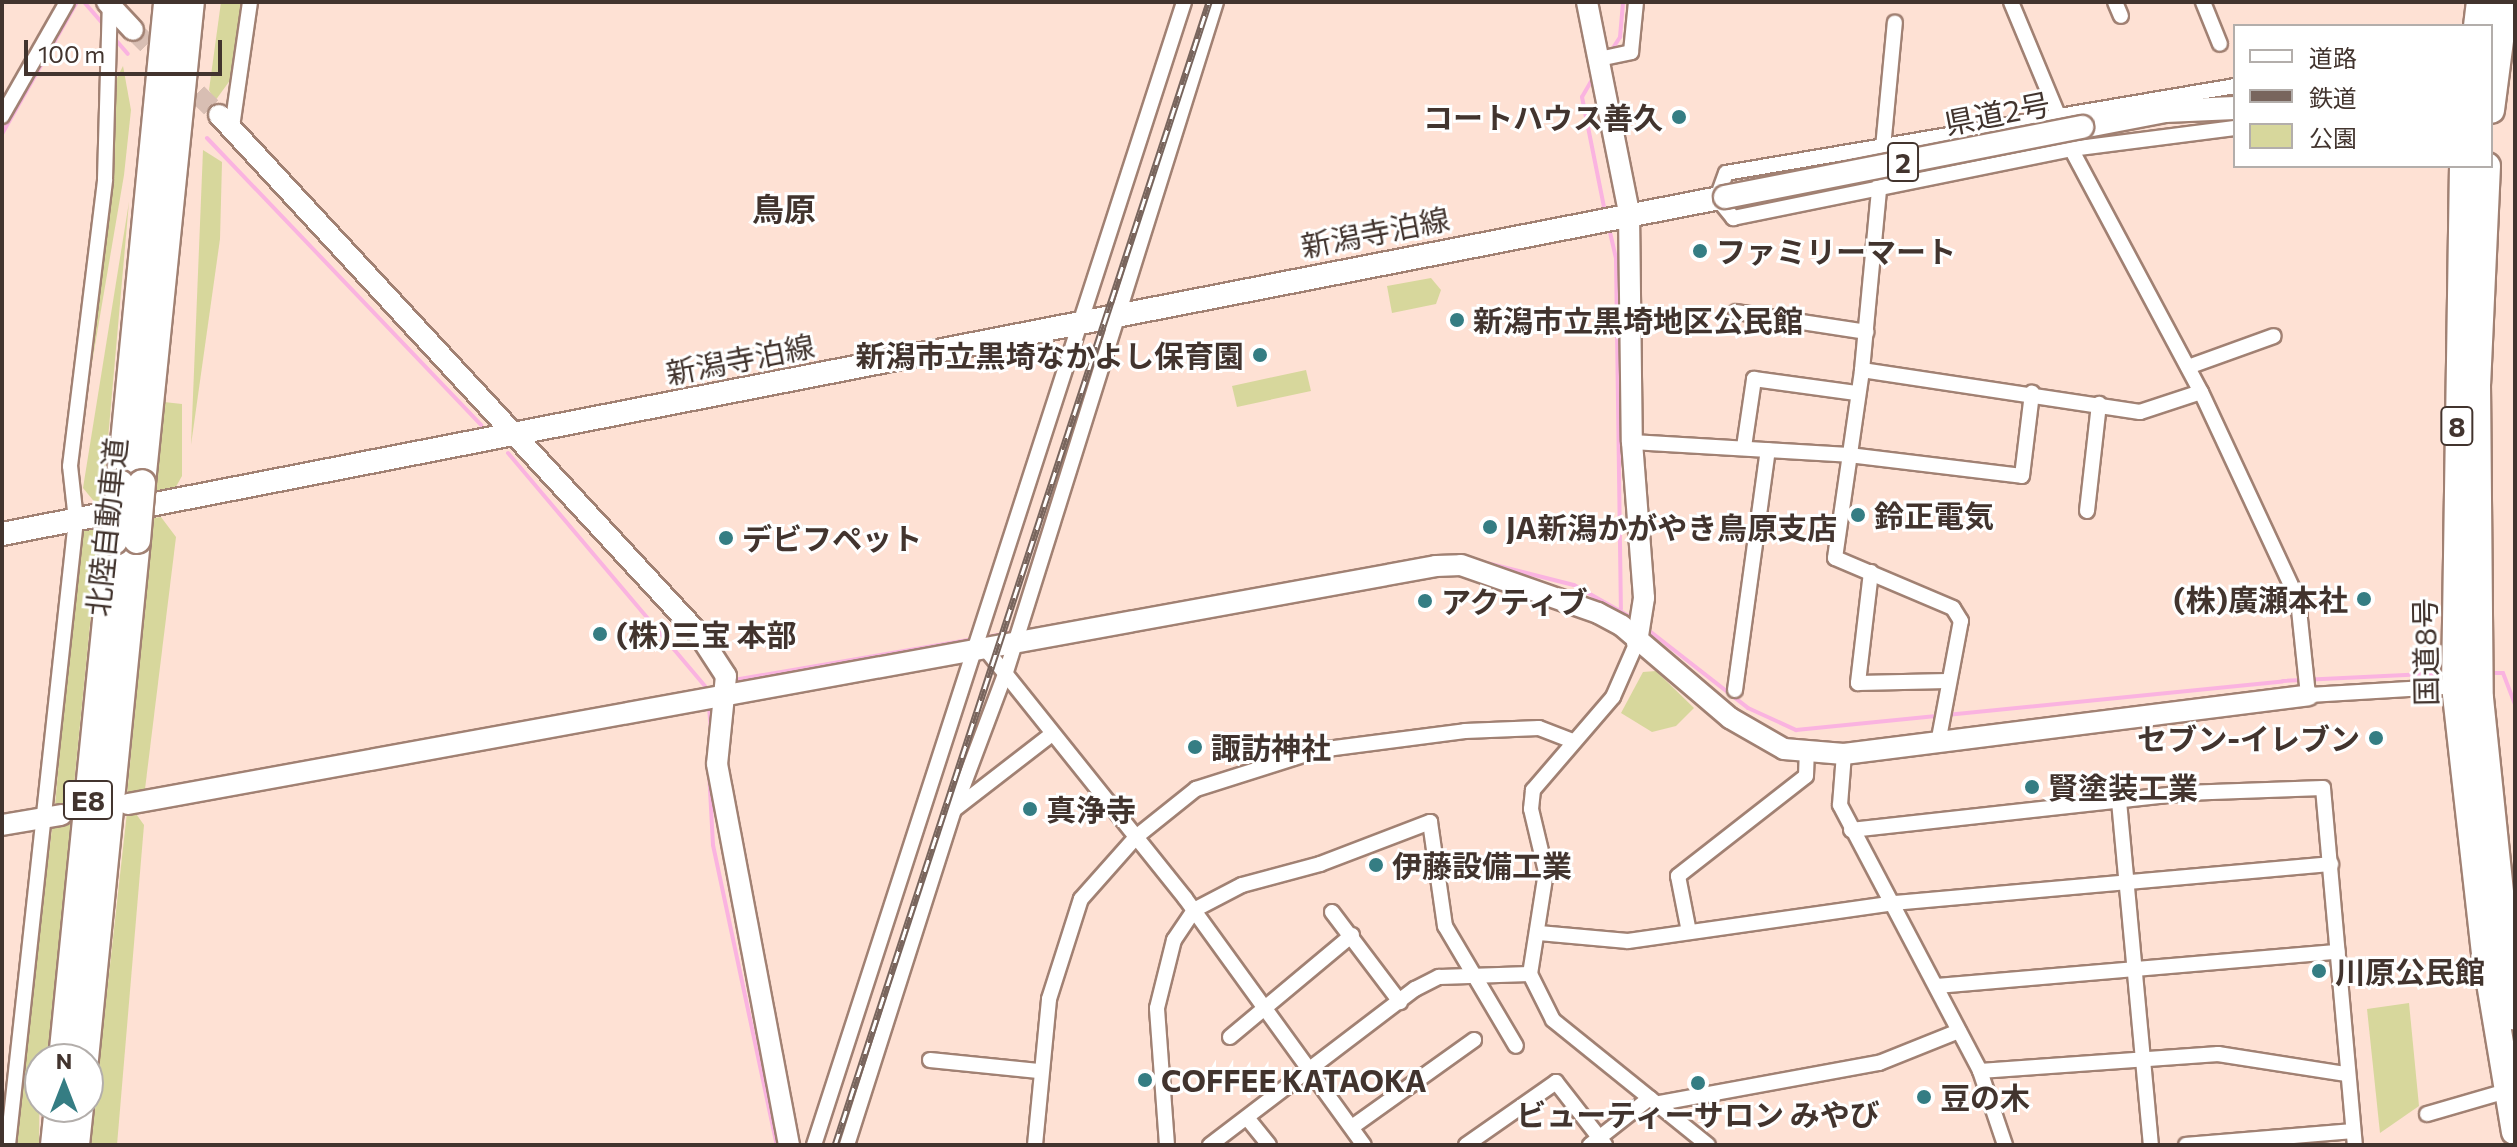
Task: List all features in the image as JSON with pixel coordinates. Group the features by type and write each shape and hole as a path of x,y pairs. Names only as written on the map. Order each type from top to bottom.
{"highway":[{"path":"154,138 157,2"},
{"name":"北陸自動車道","path":"64,1043 131,483 154,138 167,2"},
{"name":"北陸自動車道","path":"131,483 155,362 191,2"},
{"path":"155,362 204,2"},
{"path":"2477,24 2480,2"},
{"path":"2493,95 2505,2"},
{"name":"国道8号","path":"2463,168 2467,685 2515,1132"},
{"name":"国道8号","path":"2487,168 2467,685 2511,971 2515,1031"},
{"name":"北陸自動車道","path":"86,1043 125,540"},
{"path":"54,1145 56,1123"},
{"path":"76,1145 78,1123"}],"main road":[{"name":"県道2号","path":"1721,197 2165,111 2233,108"},
{"name":"新潟寺泊線","path":"2,534 1120,316 1629,212 1721,197"}],"street":[{"path":"2,116 67,2"},
{"path":"250,2 226,121 698,633 726,676 728,694 717,764 789,1145"},
{"path":"814,1145 979,648 1078,324 1184,2"},
{"path":"847,1145 954,810 1006,672 1120,316 1148,207 1216,2"},
{"path":"1587,2 1629,212 1632,442 1644,598 1637,642 1613,697 1571,740 1533,790 1531,809 1546,872 1539,933 1530,974 1553,1020 1708,1145"},
{"path":"1599,59 1631,52 1636,2"},
{"path":"2011,2 2071,149 2201,392 2298,600 2308,695"},
{"path":"2203,2 2220,44"},
{"path":"108,3 133,30"},
{"path":"8,1145 54,816 76,520 70,466 105,179 108,3"},
{"path":"1895,23 1879,144 1862,370 1856,393 1835,558 1953,608 1961,621 1939,738"},
{"path":"2233,86 2057,113 1726,173 1721,197 1733,218 2071,149 2233,128"},
{"path":"1736,312 1866,332"},
{"path":"2188,367 2274,336"},
{"path":"1862,370 2032,393 2140,412 2201,392"},
{"path":"1744,447 1754,379 1856,393"},
{"path":"1632,442 1849,455 2022,476 2032,393"},
{"path":"2087,511 2099,404"},
{"path":"1735,690 1768,450"},
{"path":"128,804 979,648 1014,645 1461,565 1598,613 1730,718 1784,749 1844,754 1939,738 2308,695 2467,685"},
{"path":"1871,572 1858,683 1948,681"},
{"path":"979,648 1006,672 1194,910 1364,1145"},
{"path":"1035,1145 1038,1071 1062,946 1081,899 1136,837 1196,789 1319,750 1499,727 1539,728 1571,740"},
{"path":"954,810 1052,734"},
{"path":"1689,932 1678,876 1806,776 1807,751"},
{"path":"1844,754 1840,805 1938,986 1980,1071 2005,1145"},
{"path":"1851,830 2119,801 2323,788 2353,1138 2186,1145"},
{"path":"2119,801 2151,1145"},
{"path":"2,825 54,816"},
{"path":"1167,1145 1157,1008 1174,940 1194,910 1242,885 1320,864 1430,822 1445,926 1469,975 1516,1046"},
{"path":"1539,933 1628,941 1894,903 2331,864"},
{"path":"1332,912 1400,1002"},
{"path":"1230,1037 1352,935"},
{"path":"1938,986 2338,952"},
{"path":"1210,1145 1248,1119 1307,1069 1439,977 1530,974"},
{"path":"1466,1145 1556,1082 1598,1143 1655,1100 1879,1063 1959,1031"},
{"path":"1352,1127 1474,1040"},
{"path":"1980,1071 2218,1054 2346,1074"},
{"path":"930,1060 1038,1071"},
{"path":"2427,1114 2510,1090"},
{"path":"1248,1119 1269,1145"}],"green space":[{"path":"221,2 242,2 231,79 215,101 209,90"},
{"path":"123,66 131,110 124,175 78,445 113,86"},
{"path":"203,150 222,162 220,239 191,445"},
{"path":"129,202 103,495 97,505 83,488"},
{"path":"1431,278 1441,290 1436,304 1392,313 1387,286"},
{"path":"1306,370 1311,391 1237,407 1232,386"},
{"path":"164,402 182,404 182,476 173,492 154,498"},
{"path":"161,517 176,537 145,789 127,795 153,518"},
{"path":"100,525 72,805 55,806 78,542 83,529"},
{"path":"1656,671 1694,708 1676,726 1652,732 1621,713 1643,672"},
{"path":"134,811 144,825 117,1145 90,1145 92,1123 104,1123 104,1043 101,1043 127,812"},
{"path":"71,822 50,1043 26,1043 52,828"},
{"path":"2409,1003 2419,1106 2380,1133 2367,1009"},
{"path":"24,1062 24,1123 39,1123 39,1145 14,1145"}],"waterway":[{"path":"2,134 77,2"},
{"path":"84,2 104,25"},
{"path":"1611,51 1620,37 1623,2"},
{"path":"114,38 128,54"},
{"path":"1593,78 1582,97 1605,212"},
{"path":"207,138 481,425"},
{"path":"1609,228 1616,258 1621,609"},
{"path":"508,453 708,690"},
{"path":"1467,558 1574,585 1634,619"},
{"path":"1022,631 1052,626"},
{"path":"1647,629 1748,708 1796,730 2283,681 2447,673"},
{"path":"982,638 1013,632"},
{"path":"734,680 973,639"},
{"path":"2488,673 2503,673 2515,705"},
{"path":"709,707 711,730"},
{"path":"709,771 713,845 777,1145"}],"tunnel":[{"path":"133,30 219,115"}],"railway":[{"path":"835,1145 1209,2"}],"place":[{"name":"コートハウス善久","path":"1679,117"},
{"name":"ファミリーマート","path":"1700,251"},
{"name":"新潟市立黒埼地区公民館","path":"1457,320"},
{"name":"新潟市立黒埼なかよし保育園","path":"1260,355"},
{"name":"鈴正電気","path":"1858,515"},
{"name":"JA新潟かがやき鳥原支店","path":"1490,527"},
{"name":"デビフペット","path":"726,538"},
{"name":"(株)廣瀬本社","path":"2364,599"},
{"name":"アクティブ","path":"1425,601"},
{"name":"(株)三宝 本部","path":"600,634"},
{"name":"セブン-イレブン","path":"2376,738"},
{"name":"諏訪神社","path":"1195,747"},
{"name":"賢塗装工業","path":"2032,787"},
{"name":"真浄寺","path":"1030,809"},
{"name":"伊藤設備工業","path":"1376,865"},
{"name":"川原公民館","path":"2319,971"},
{"name":"COFFEE KATAOKA","path":"1145,1080"},
{"name":"ビューティーサロン みやび","path":"1698,1083"},
{"name":"豆の木","path":"1924,1097"}],"district":[{"name":"鳥原","path":"784,208"}]}
